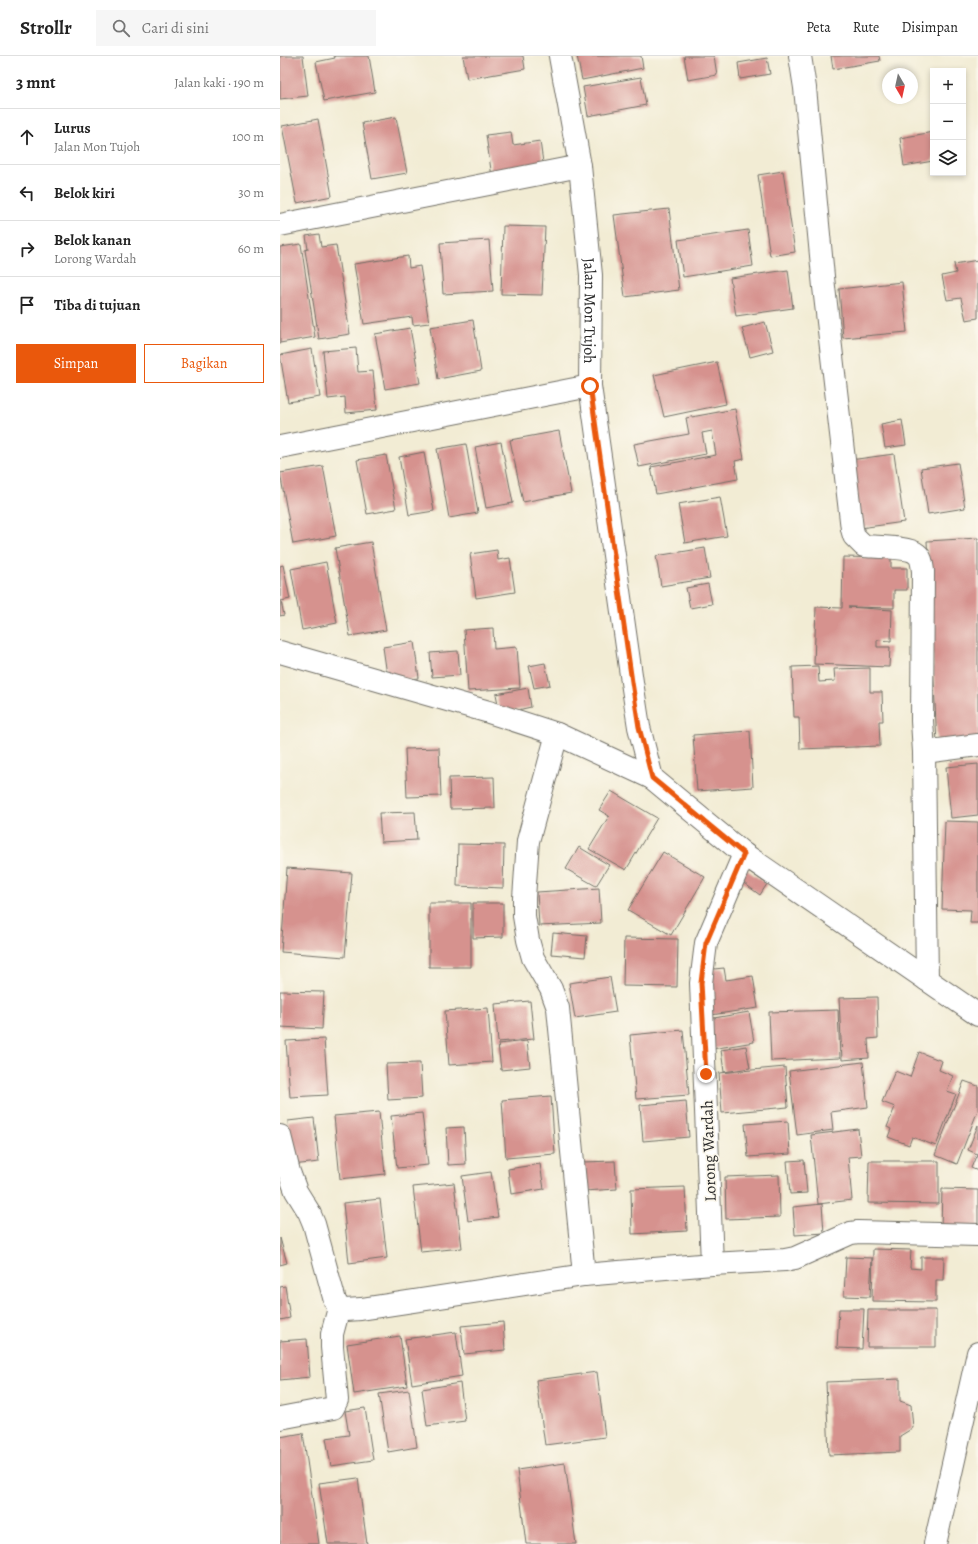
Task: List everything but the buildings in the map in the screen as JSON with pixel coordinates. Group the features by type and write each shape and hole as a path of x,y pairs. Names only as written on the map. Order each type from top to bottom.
{"street":[{"name":"Jalan Mon Tujoh","path":"560,56 580,166 591,275 590,386 634,697 639,727 652,778"},
{"path":"800,56 805,88 825,294 852,529 854,536 864,546 898,548 916,552 921,558 923,571 922,721 924,752 927,980"},
{"path":"280,224 580,166"},
{"path":"280,447 590,386"},
{"path":"280,652 481,710 557,734 652,778 744,854 978,1015"},
{"path":"557,734 528,841 524,916 533,958 551,989 558,1008 584,1275"},
{"path":"924,752 978,745"},
{"name":"Lorong Wardah","path":"712,1264 701,983 706,943 744,854"},
{"path":"280,1136 289,1172 296,1191 309,1212 314,1224 335,1301 339,1308 345,1310 361,1309 584,1275 712,1264 785,1260 796,1258 851,1233 858,1232 978,1234"},
{"path":"280,1418 333,1408 335,1405 337,1400 332,1334 339,1308"},
{"path":"935,1544 978,1353"}],"route":[{"path":"590,386 639,727 652,778 744,854 706,943 701,983 706,1074"}]}
